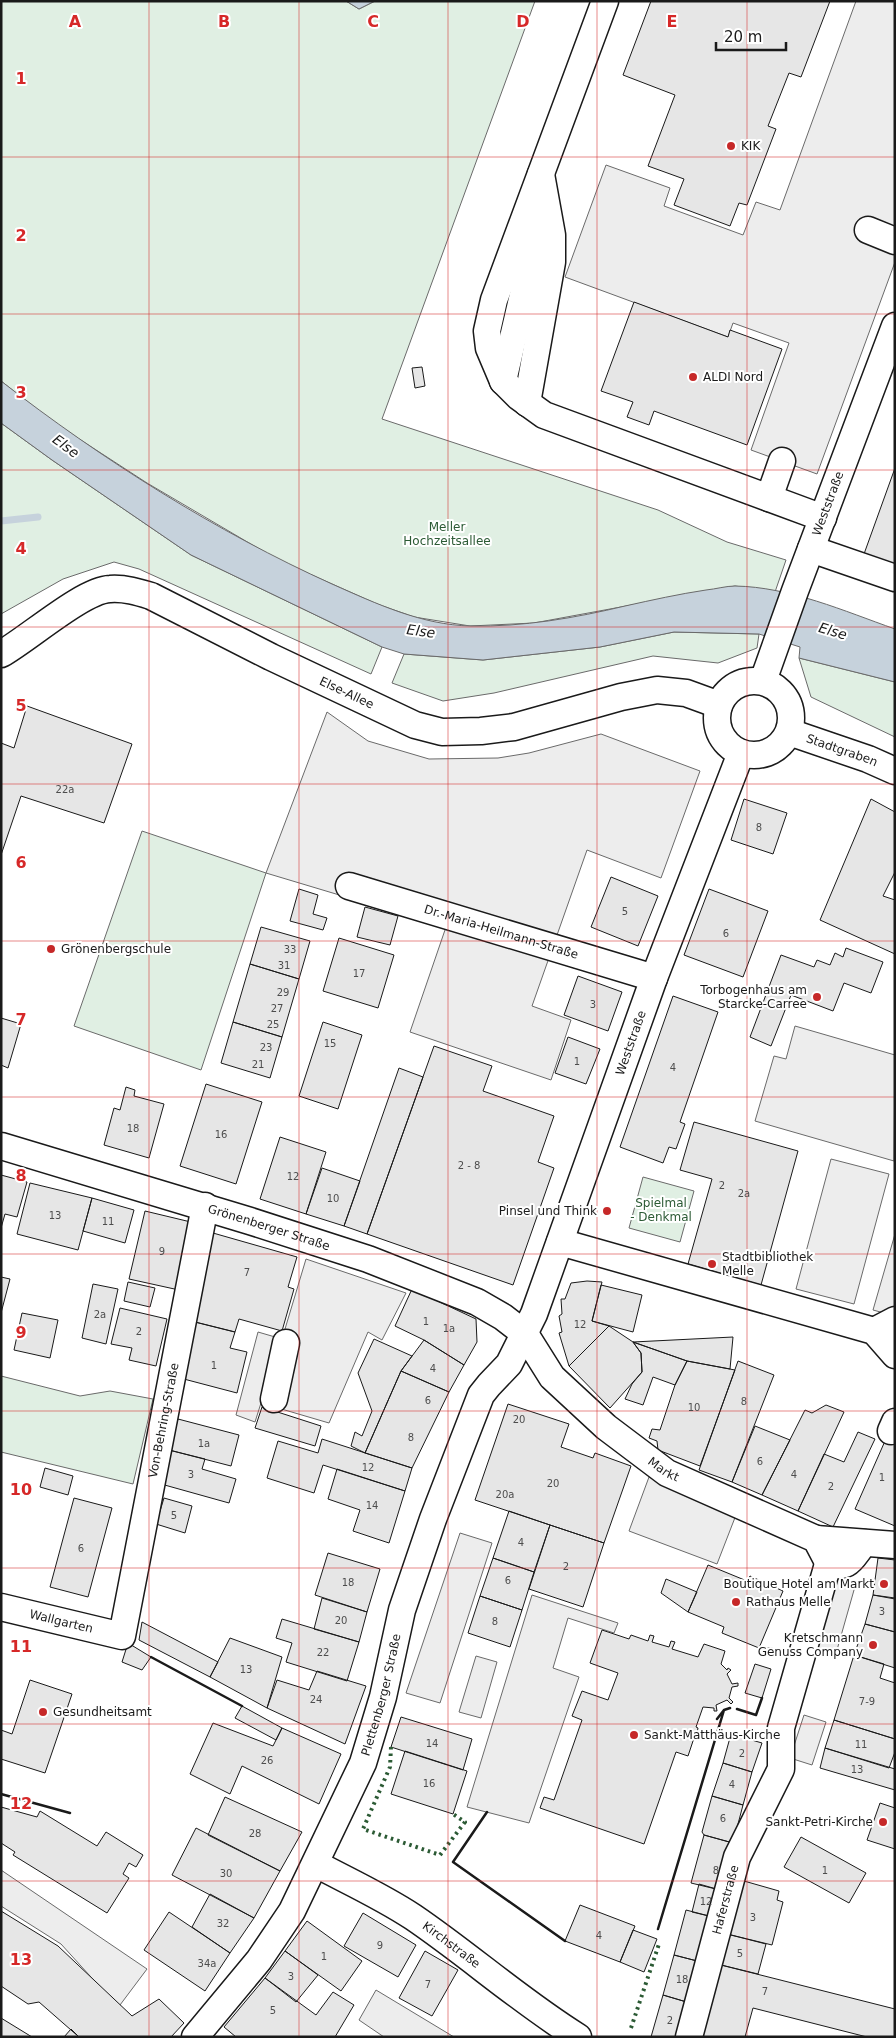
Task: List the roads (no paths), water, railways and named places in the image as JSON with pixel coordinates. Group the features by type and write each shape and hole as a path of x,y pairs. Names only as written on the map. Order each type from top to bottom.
{"street":[{"path":"605,1 494,300 487,331 488,348 503,381 527,404 544,415 823,518"},
{"path":"527,404 552,262 552,235 541,171"},
{"path":"503,381 545,200"},
{"path":"868,230 895,241"},
{"name":"Weststraße","path":"763,681 794,591 895,326"},
{"path":"769,498 782,461"},
{"path":"811,549 895,578"},
{"name":"Else-Allee","path":"1,654 90,594 109,589 132,590 151,596 271,657 415,725 442,732 481,731 514,727 621,697 657,690 686,694 719,705"},
{"path":"763,681 776,688 790,706 792,718 789,732 776,748 765,754 741,753 723,739 716,717 719,705 732,687 743,682 763,681"},
{"name":"Stadtgraben","path":"789,732 868,759 895,771"},
{"name":"Weststraße","path":"525,1334 560,1242 654,978 741,753"},
{"name":"Dr.-Maria-Heilmann-Straße","path":"349,886 654,978"},
{"name":"Grönenberger Straße","path":"1,1146 205,1206 368,1259 477,1302 503,1317 525,1334"},
{"name":"Von-Behring-Straße","path":"122,1636 205,1206"},
{"path":"560,1242 884,1325 895,1354"},
{"name":"Markt","path":"525,1334 552,1377 606,1427 667,1473 816,1539 895,1545"},
{"name":"Plettenberger Straße","path":"195,2037 260,1960 292,1911 316,1864 363,1763 383,1697 402,1610 433,1518 478,1404 489,1385 509,1364 525,1334"},
{"path":"274,1399 286,1343"},
{"path":"816,1539 828,1564 840,1567 847,1564 864,1543"},
{"name":"Haferstraße","path":"689,2037 736,1857 782,1769 781,1728 828,1564"},
{"name":"Wallgarten","path":"1,1607 122,1636"},
{"name":"Kirchstraße","path":"316,1864 411,1916 453,1945 544,2016 578,2037"}],"water":[{"path":"346,1 375,1 359,9"},
{"name":"Else","path":"1,381 119,466 203,517 289,564 349,592 417,618 453,625 510,625 568,618 676,595 725,587 756,587 816,601 895,629 895,682 799,658 800,647 759,634 674,632 600,647 483,660 404,654 382,647 191,555 52,460 1,423"}],"waterway":[{"path":"1,521 38,517"}],"place":[{"name":"KIK","path":"731,146"},
{"name":"ALDI Nord","path":"693,377"},
{"name":"Grönenbergschule","path":"51,949"},
{"name":"Torbogenhaus am Starcke-Carree","path":"817,997"},
{"name":"Pinsel und Think","path":"607,1211"},
{"name":"Stadtbibliothek Melle","path":"712,1264"},
{"name":"Boutique Hotel am Markt","path":"884,1584"},
{"name":"Rathaus Melle","path":"736,1602"},
{"name":"Kretschmann Genuss Company","path":"873,1645"},
{"name":"Gesundheitsamt","path":"43,1712"},
{"name":"Sankt-Matthäus-Kirche","path":"634,1735"},
{"name":"Sankt-Petri-Kirche","path":"883,1822"}],"park label":[{"name":"Meller Hochzeitsallee","path":"447,534"},
{"name":"Spielmal - Denkmal","path":"661,1210"}]}
